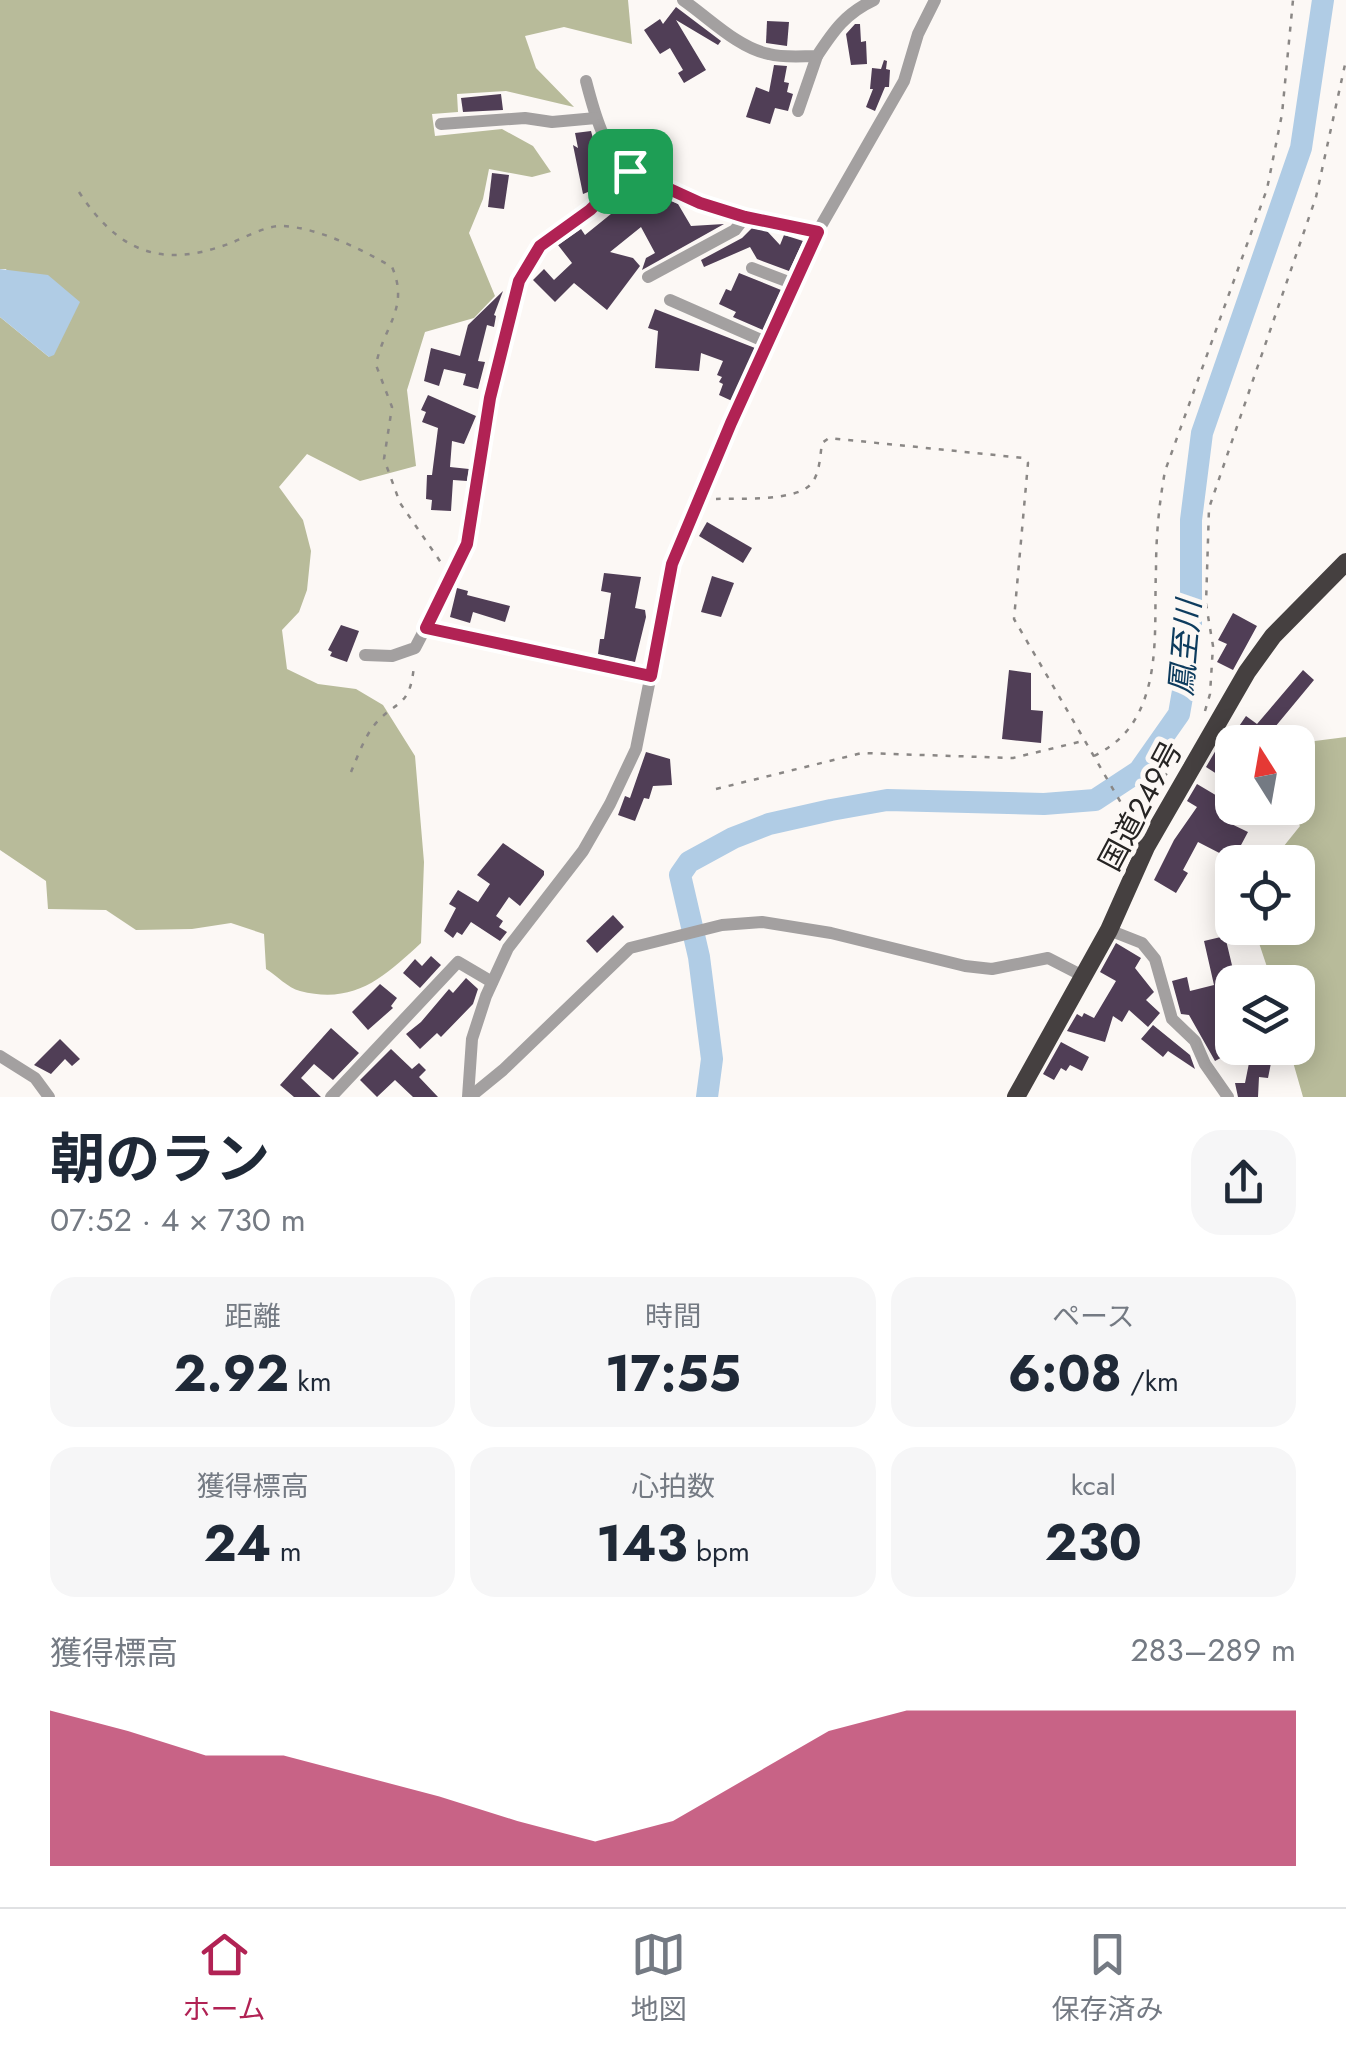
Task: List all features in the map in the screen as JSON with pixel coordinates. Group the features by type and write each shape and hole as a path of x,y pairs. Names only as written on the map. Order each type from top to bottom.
{"highway":[{"name":"国道249号","path":"1016,1097 1028,1070 1085,977 1146,846 1247,672 1273,636 1346,562"}],"street":[{"path":"683,0 748,47 770,54 817,56"},
{"path":"470,1097 472,1038 492,982 508,948 583,851 636,749 672,564 818,232 904,82 918,34 935,0"},
{"path":"798,111 817,56 840,21 865,2"},
{"path":"586,81 596,118 619,162 630,171 700,203 818,232"},
{"path":"441,124 596,118"},
{"path":"365,656 392,656 415,648 467,544 490,398 519,281 540,246 590,210 630,171"},
{"path":"648,277 735,230 745,217"},
{"path":"752,268 794,284"},
{"path":"670,300 768,343"},
{"path":"426,628 651,676"},
{"path":"470,1097 630,948 722,924 762,922 814,930 992,969 1048,958 1085,977"},
{"path":"1109,930 1142,943 1155,960 1172,1019 1194,1041 1228,1097"},
{"path":"331,1097 458,962 492,982"},
{"path":"0,1056 34,1078 49,1097"}],"path":[{"path":"1094,756 1124,734 1138,716 1147,691 1153,657 1159,505 1166,470 1267,188 1282,114 1293,0"},
{"path":"1204,716 1214,646 1206,604 1209,508 1316,197 1346,60"},
{"path":"79,192 92,212 124,242 157,255 195,253 279,226 311,232 392,267 399,283 398,305 376,365 392,406 384,459 400,503 451,577"},
{"path":"698,500 787,496 804,491 817,473 822,443 828,438 1024,458 1028,463 1014,619 1146,846"},
{"path":"351,772 370,732 408,696 415,648"},
{"path":"716,789 862,753 1013,758 1085,741"},
{"path":"1130,816 1174,766"}],"green space":[{"path":"0,0 628,0 632,44 564,27 525,36 536,68 574,107 506,91 457,94 458,112 432,114 435,136 502,129 533,146 551,172 532,177 489,169 483,199 469,233 495,296 474,318 425,332 407,390 416,466 360,481 307,454 279,487 303,520 311,551 307,590 299,612 282,630 287,669 318,684 356,689 383,705 415,756 424,862 421,943 381,977 353,991 319,994 291,987 266,969 264,934 231,923 192,929 136,930 106,910 48,909 46,881 0,850 0,317 49,357 6,269 0,269"},
{"path":"1346,737 1346,1097 1303,1097 1294,1065 1315,1065 1315,965 1266,965 1260,945 1315,945 1315,845 1285,845 1299,825 1315,825 1315,741"}],"water":[{"path":"0,269 48,275 80,302 54,355 49,357 0,317"}],"building":[{"path":"676,7 721,41 718,45 676,20 706,70 684,83 678,73 683,70 670,48 660,54 644,30 660,19 663,24"},
{"path":"767,21 789,22 787,46 766,43"},
{"path":"860,24 861,42 866,41 867,64 851,65 846,34"},
{"path":"884,60 890,70 889,87 885,87 875,111 866,107 873,89 872,68 881,69"},
{"path":"774,65 787,66 784,82 789,83 787,92 793,94 788,111 775,108 770,124 746,117 756,87 769,92"},
{"path":"501,94 503,110 463,112 461,98"},
{"path":"591,131 598,157 592,158 598,188 583,194 573,145 578,148 575,133"},
{"path":"492,173 509,175 504,209 488,207"},
{"path":"632,183 658,205 664,198 678,204 691,226 724,224 642,270 646,258 655,253 641,227 610,252 633,258 640,266 607,310 574,283 555,302 533,280 544,269 554,280 572,263 558,245 581,229 585,235 627,201 620,195"},
{"path":"752,228 767,231 780,245 784,235 803,241 789,271 757,259 750,247 704,267 701,260 742,238"},
{"path":"739,273 781,290 763,330 733,317 736,312 719,304 726,289 731,291"},
{"path":"503,291 494,327 487,325 478,361 485,362 478,389 463,385 466,374 444,369 439,386 424,381 431,348 460,356 468,325"},
{"path":"655,309 755,348 732,401 719,395 723,384 719,382 722,377 717,375 723,361 701,353 699,371 655,368 658,331 648,328"},
{"path":"428,395 476,416 464,444 452,441 450,467 469,469 467,481 453,480 451,511 431,510 432,500 426,499 427,475 432,475 438,428 422,422 426,412 421,410"},
{"path":"707,522 752,548 743,563 699,536"},
{"path":"604,573 641,577 635,608 645,610 646,617 635,662 598,654 611,593 601,591"},
{"path":"712,576 734,583 721,617 701,612"},
{"path":"457,588 468,591 467,595 510,606 505,622 473,612 470,623 450,617"},
{"path":"1233,613 1257,626 1233,670 1217,662 1227,644 1218,640"},
{"path":"341,625 359,631 347,662 330,656 332,652 328,650"},
{"path":"1009,670 1031,673 1031,710 1043,711 1041,743 1002,739"},
{"path":"1303,670 1314,680 1277,725 1240,725 1246,716 1257,724"},
{"path":"646,752 670,759 672,785 653,786 635,821 618,815 625,796 630,798"},
{"path":"1215,752 1215,773 1206,767"},
{"path":"1197,784 1215,795 1215,825 1234,825 1248,832 1241,845 1215,845 1215,851 1198,842 1183,870 1188,873 1176,893 1154,880 1174,840 1197,807 1187,801"},
{"path":"503,843 544,871 544,875 520,906 509,897 496,916 503,921 499,927 507,932 500,941 471,922 462,935 457,932 453,938 444,931 456,908 449,904 458,890 478,902 490,884 477,875"},
{"path":"613,915 624,927 597,953 586,941"},
{"path":"1215,938 1215,945 1227,945 1232,965 1215,965 1215,1061 1189,1015 1181,1014 1172,981 1187,977 1190,991 1214,985 1204,941"},
{"path":"1116,943 1141,958 1135,968 1154,992 1146,1000 1160,1013 1148,1027 1129,1010 1122,1022 1113,1016 1105,1042 1067,1031 1077,1014 1094,1018 1116,981 1100,972"},
{"path":"431,956 441,965 420,988 403,973 415,959 422,966"},
{"path":"466,978 478,989 473,1004 441,1037 437,1033 420,1049 406,1034 449,989 453,993"},
{"path":"380,984 397,998 393,1008 368,1030 352,1012"},
{"path":"1153,1025 1190,1055 1195,1069 1168,1051 1163,1057 1141,1039"},
{"path":"331,1028 359,1053 333,1080 314,1064 301,1078 321,1097 294,1097 280,1085"},
{"path":"60,1039 80,1059 72,1066 65,1059 51,1074 34,1065"},
{"path":"1061,1042 1089,1057 1082,1071 1070,1065 1066,1071 1061,1068 1054,1080 1043,1074"},
{"path":"391,1049 412,1069 419,1063 426,1070 419,1077 438,1097 413,1097 395,1080 377,1097 360,1080"},
{"path":"1249,1065 1271,1065 1268,1078 1259,1077 1258,1097 1238,1097 1235,1083 1245,1083"}],"waterway":[{"name":"鳳至川","path":"707,1097 712,1059 699,957 680,875 689,862 769,824 887,800 1044,804 1095,800 1139,771 1179,714 1191,645 1191,520 1202,433 1301,148 1323,0"}],"route":[{"path":"630,171 700,203 818,232 672,564 651,676 426,628 473,524 490,398 519,281 540,246 590,210 630,171"}]}
